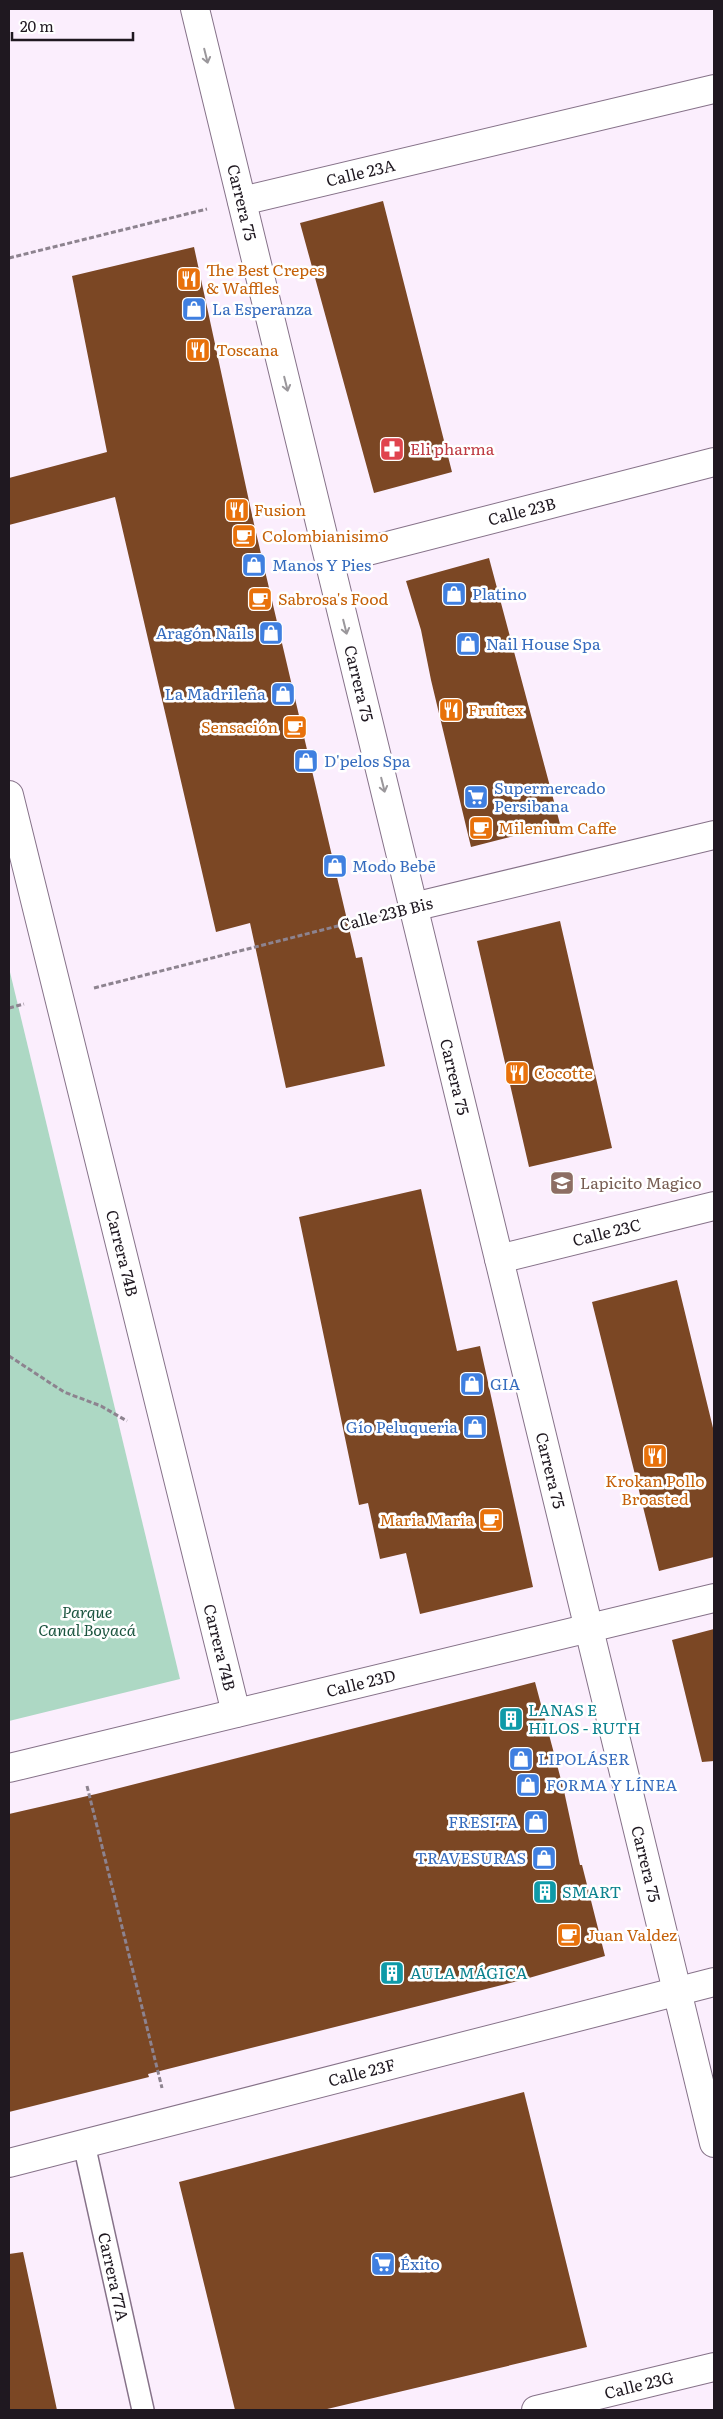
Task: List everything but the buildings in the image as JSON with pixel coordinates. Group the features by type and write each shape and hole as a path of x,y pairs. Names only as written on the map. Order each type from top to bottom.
{"street":[{"name":"Carrera 75","path":"195,9 714,2144"},
{"name":"Calle 23A","path":"242,201 714,89"},
{"name":"Calle 23B","path":"329,561 714,462"},
{"name":"Carrera 74B","path":"9,795 236,1713"},
{"name":"Calle 23B Bis","path":"413,907 714,835"},
{"name":"Calle 23C","path":"499,1259 714,1206"},
{"name":"Calle 23D","path":"9,1768 714,1598"},
{"name":"Calle 23F","path":"9,2162 714,1982"},
{"name":"Calle 23G","path":"536,2410 714,2367"}],"lane":[{"name":"Carrera 77A","path":"84,2144 143,2410"}],"path":[{"path":"9,258 242,201"},
{"name":"Calle 23B Bis","path":"59,997 413,907"},
{"path":"9,1356 64,1392 101,1406 134,1425"},
{"path":"78,1752 170,2121"}],"green space":[{"name":"Parque Canal Boyacá","path":"9,968 180,1679 9,1721"}],"place":[{"name":"The Best Crepes & Waffles","path":"189,279"},
{"name":"La Esperanza","path":"194,309"},
{"name":"Toscana","path":"198,350"},
{"name":"Eli pharma","path":"392,449"},
{"name":"Fusion","path":"237,510"},
{"name":"Colombianisimo","path":"244,536"},
{"name":"Manos Y Pies","path":"254,565"},
{"name":"Platino","path":"454,594"},
{"name":"Sabrosa's Food","path":"260,599"},
{"name":"Aragón Nails","path":"271,633"},
{"name":"Nail House Spa","path":"468,644"},
{"name":"La Madrileña","path":"283,694"},
{"name":"Fruitex","path":"451,710"},
{"name":"Sensación","path":"295,727"},
{"name":"D'pelos Spa","path":"306,761"},
{"name":"Supermercado Persibana","path":"476,797"},
{"name":"Milenium Caffe","path":"481,828"},
{"name":"Modo Bebē","path":"335,866"},
{"name":"Cocotte","path":"517,1073"},
{"name":"Lapicito Magico","path":"562,1183"},
{"name":"GIA","path":"472,1384"},
{"name":"Gío Peluqueria","path":"475,1427"},
{"name":"Krokan Pollo Broasted","path":"655,1456"},
{"name":"Maria Maria","path":"491,1520"},
{"name":"LANAS E HILOS - RUTH","path":"511,1719"},
{"name":"LIPOLÁSER","path":"521,1759"},
{"name":"FORMA Y LÍNEA","path":"528,1785"},
{"name":"FRESITA","path":"536,1822"},
{"name":"TRAVESURAS","path":"544,1858"},
{"name":"SMART","path":"545,1892"},
{"name":"Juan Valdez","path":"569,1935"},
{"name":"AULA MÁGICA","path":"392,1973"},
{"name":"Éxito","path":"383,2264"}]}
